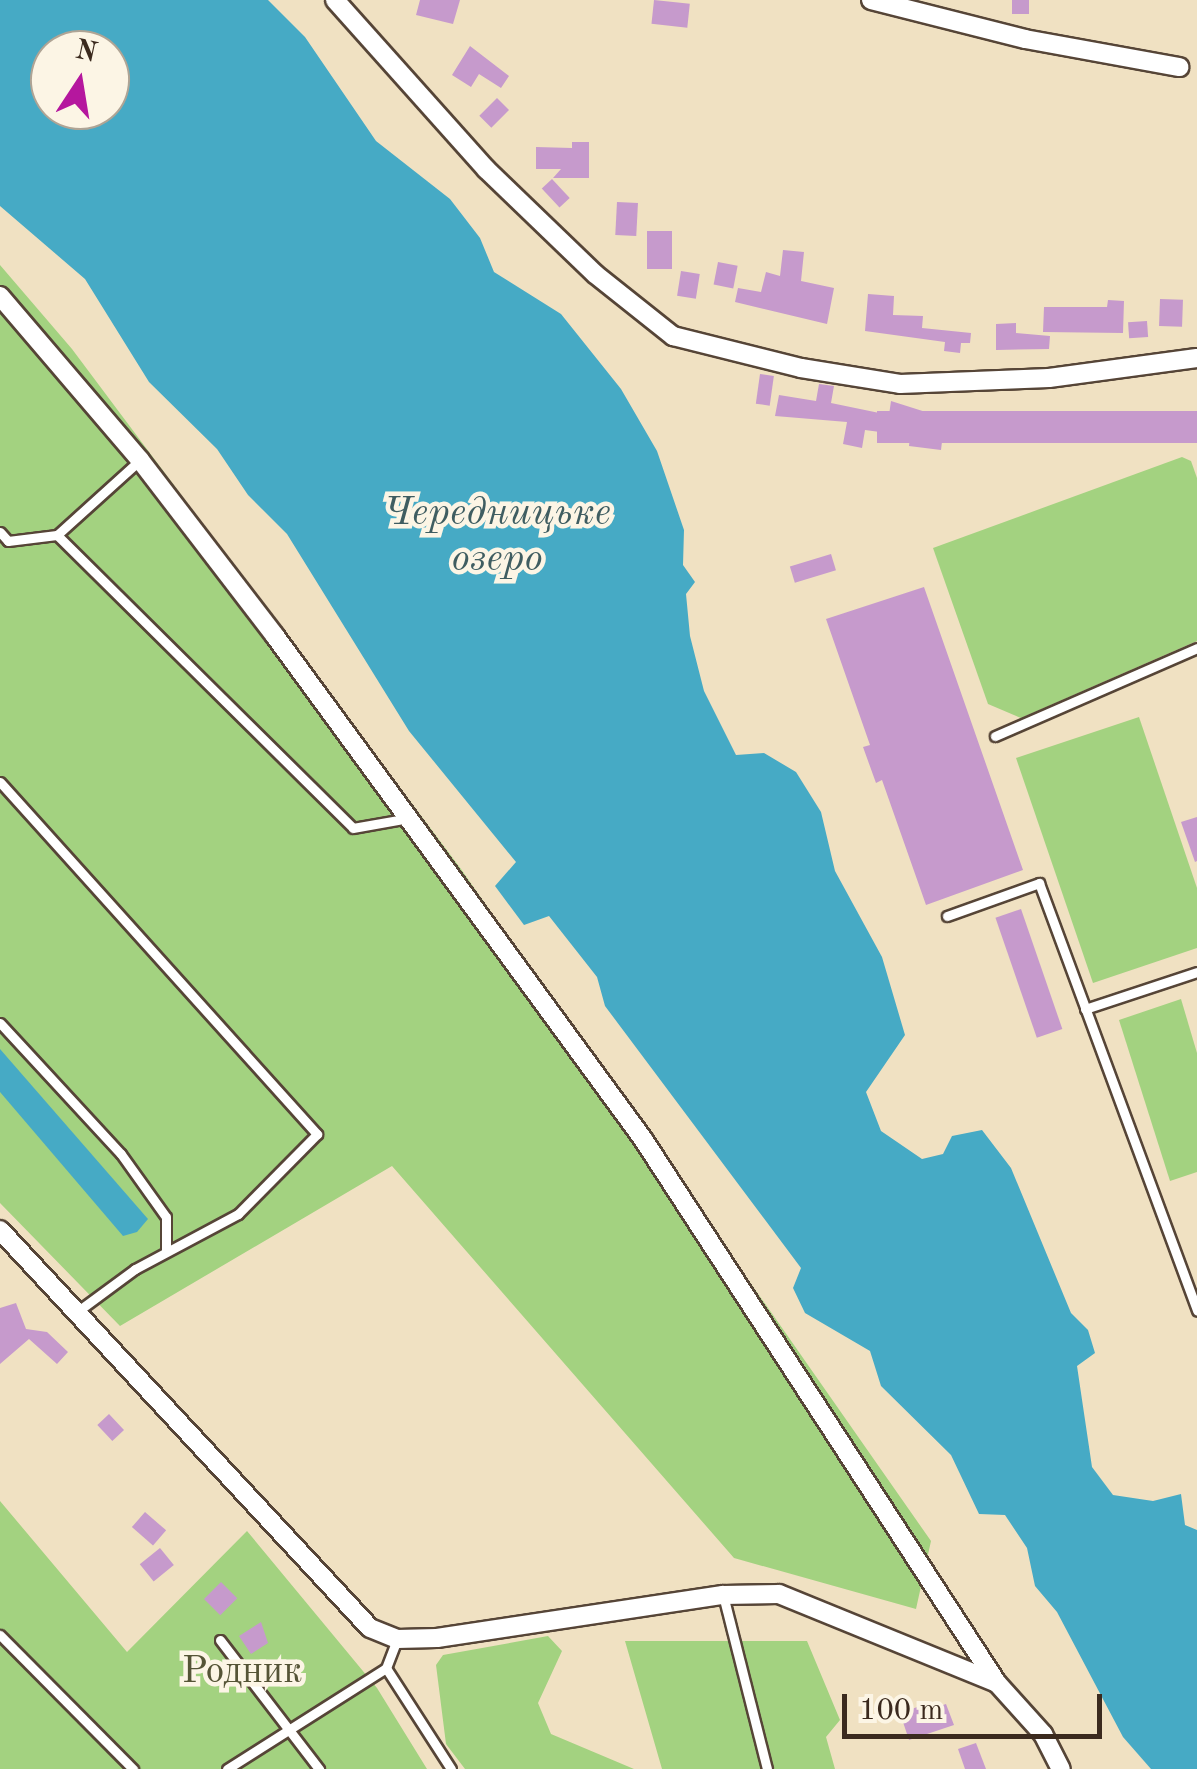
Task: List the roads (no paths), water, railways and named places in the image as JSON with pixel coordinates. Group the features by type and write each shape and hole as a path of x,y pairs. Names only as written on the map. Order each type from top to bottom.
{"street":[{"path":"335,0 486,169 595,274 673,336 900,384 1049,378 1197,358"},
{"path":"871,0 1026,39 1179,67"},
{"path":"0,296 140,460 643,1139 997,1683 1043,1734 1060,1769"},
{"path":"0,1230 370,1628 397,1639 723,1595 779,1594 997,1683"}],"lane":[{"path":"0,532 8,541 58,534 140,460"},
{"path":"58,534 353,828 404,819"},
{"path":"995,736 1197,648"},
{"path":"0,782 318,1134 238,1214 166,1250 78,1311"},
{"path":"946,916 1039,883 1197,1311"},
{"path":"1085,1009 1197,972"},
{"path":"0,1024 121,1154 166,1217 166,1250"},
{"path":"723,1595 767,1769"},
{"path":"0,1635 134,1769"},
{"path":"227,1769 292,1732 386,1668 397,1639"},
{"path":"220,1640 319,1769"},
{"path":"386,1668 451,1769"}],"water":[{"name":"Чередницьке озеро","path":"0,0 268,0 305,37 376,141 450,199 480,238 494,272 561,314 621,389 657,451 684,530 683,565 695,582 686,594 690,636 704,691 736,755 764,753 796,772 821,812 835,871 882,957 905,1035 866,1092 881,1131 922,1159 943,1154 952,1136 982,1130 1011,1168 1071,1313 1088,1330 1095,1353 1077,1366 1092,1467 1113,1495 1153,1501 1181,1494 1185,1525 1197,1530 1197,1769 1151,1769 1123,1737 1057,1612 1035,1586 1027,1548 1005,1515 979,1514 951,1455 881,1386 870,1351 805,1313 793,1288 801,1268 605,1006 597,977 549,916 524,925 495,886 516,862 409,731 287,534 248,495 217,449 149,382 85,279 0,206"},
{"path":"0,1049 148,1219 137,1232 123,1236 0,1092"}],"park label":[{"name":"Родник","path":"242,1673"}]}
